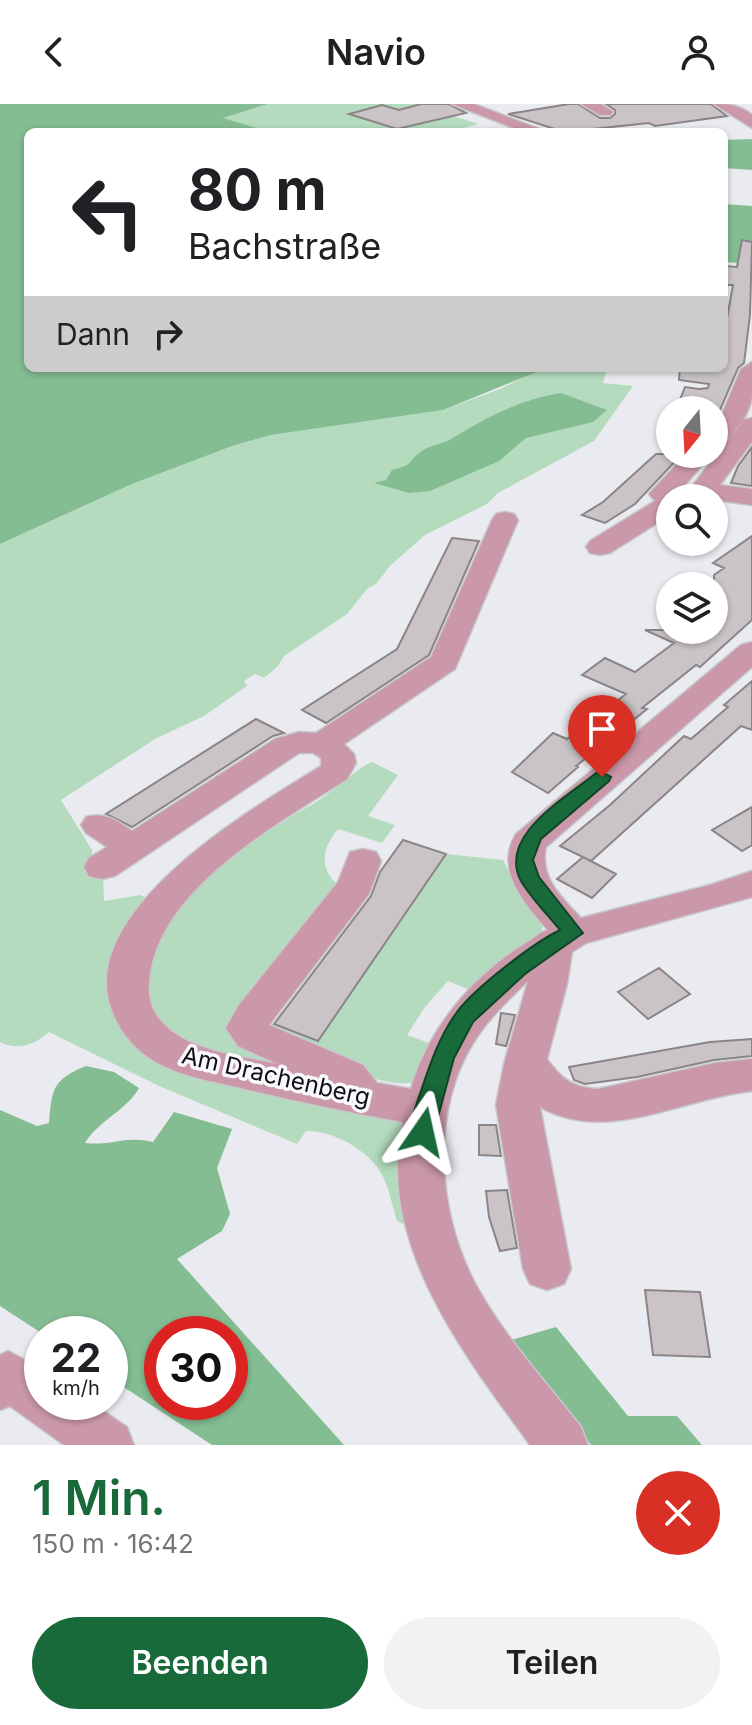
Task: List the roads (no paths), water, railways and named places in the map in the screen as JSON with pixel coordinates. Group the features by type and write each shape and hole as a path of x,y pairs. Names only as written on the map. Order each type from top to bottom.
{"street":[{"path":"460,104 528,128"},
{"path":"589,104 605,112"},
{"path":"722,104 752,123"},
{"path":"728,422 752,369"},
{"path":"705,484 752,425"},
{"path":"672,484 687,468"},
{"path":"728,496 752,497"},
{"path":"600,547 656,510"},
{"path":"102,867 287,746 299,742 322,744 444,662 502,526 469,527"},
{"path":"547,1269 519,1116 519,1083 563,938 530,879 524,860 529,842 752,651"},
{"name":"Am Drachenberg","path":"322,744 337,754 339,763 335,772 246,831 171,893 134,945 129,958 127,984 131,1013 149,1036 169,1051 233,1070 426,1109"},
{"path":"99,825 131,847"},
{"path":"360,1097 359,1088 348,1077 262,1040 247,1028 253,1016 356,885 363,861"},
{"path":"562,1445 475,1324 455,1293 438,1254 424,1199 421,1155 426,1109 443,1058 465,1016 486,995 563,938 720,895 752,883"},
{"path":"526,1061 534,1076 557,1098 588,1108 630,1102 752,1075"},
{"path":"19,1386 108,1445"}]}
